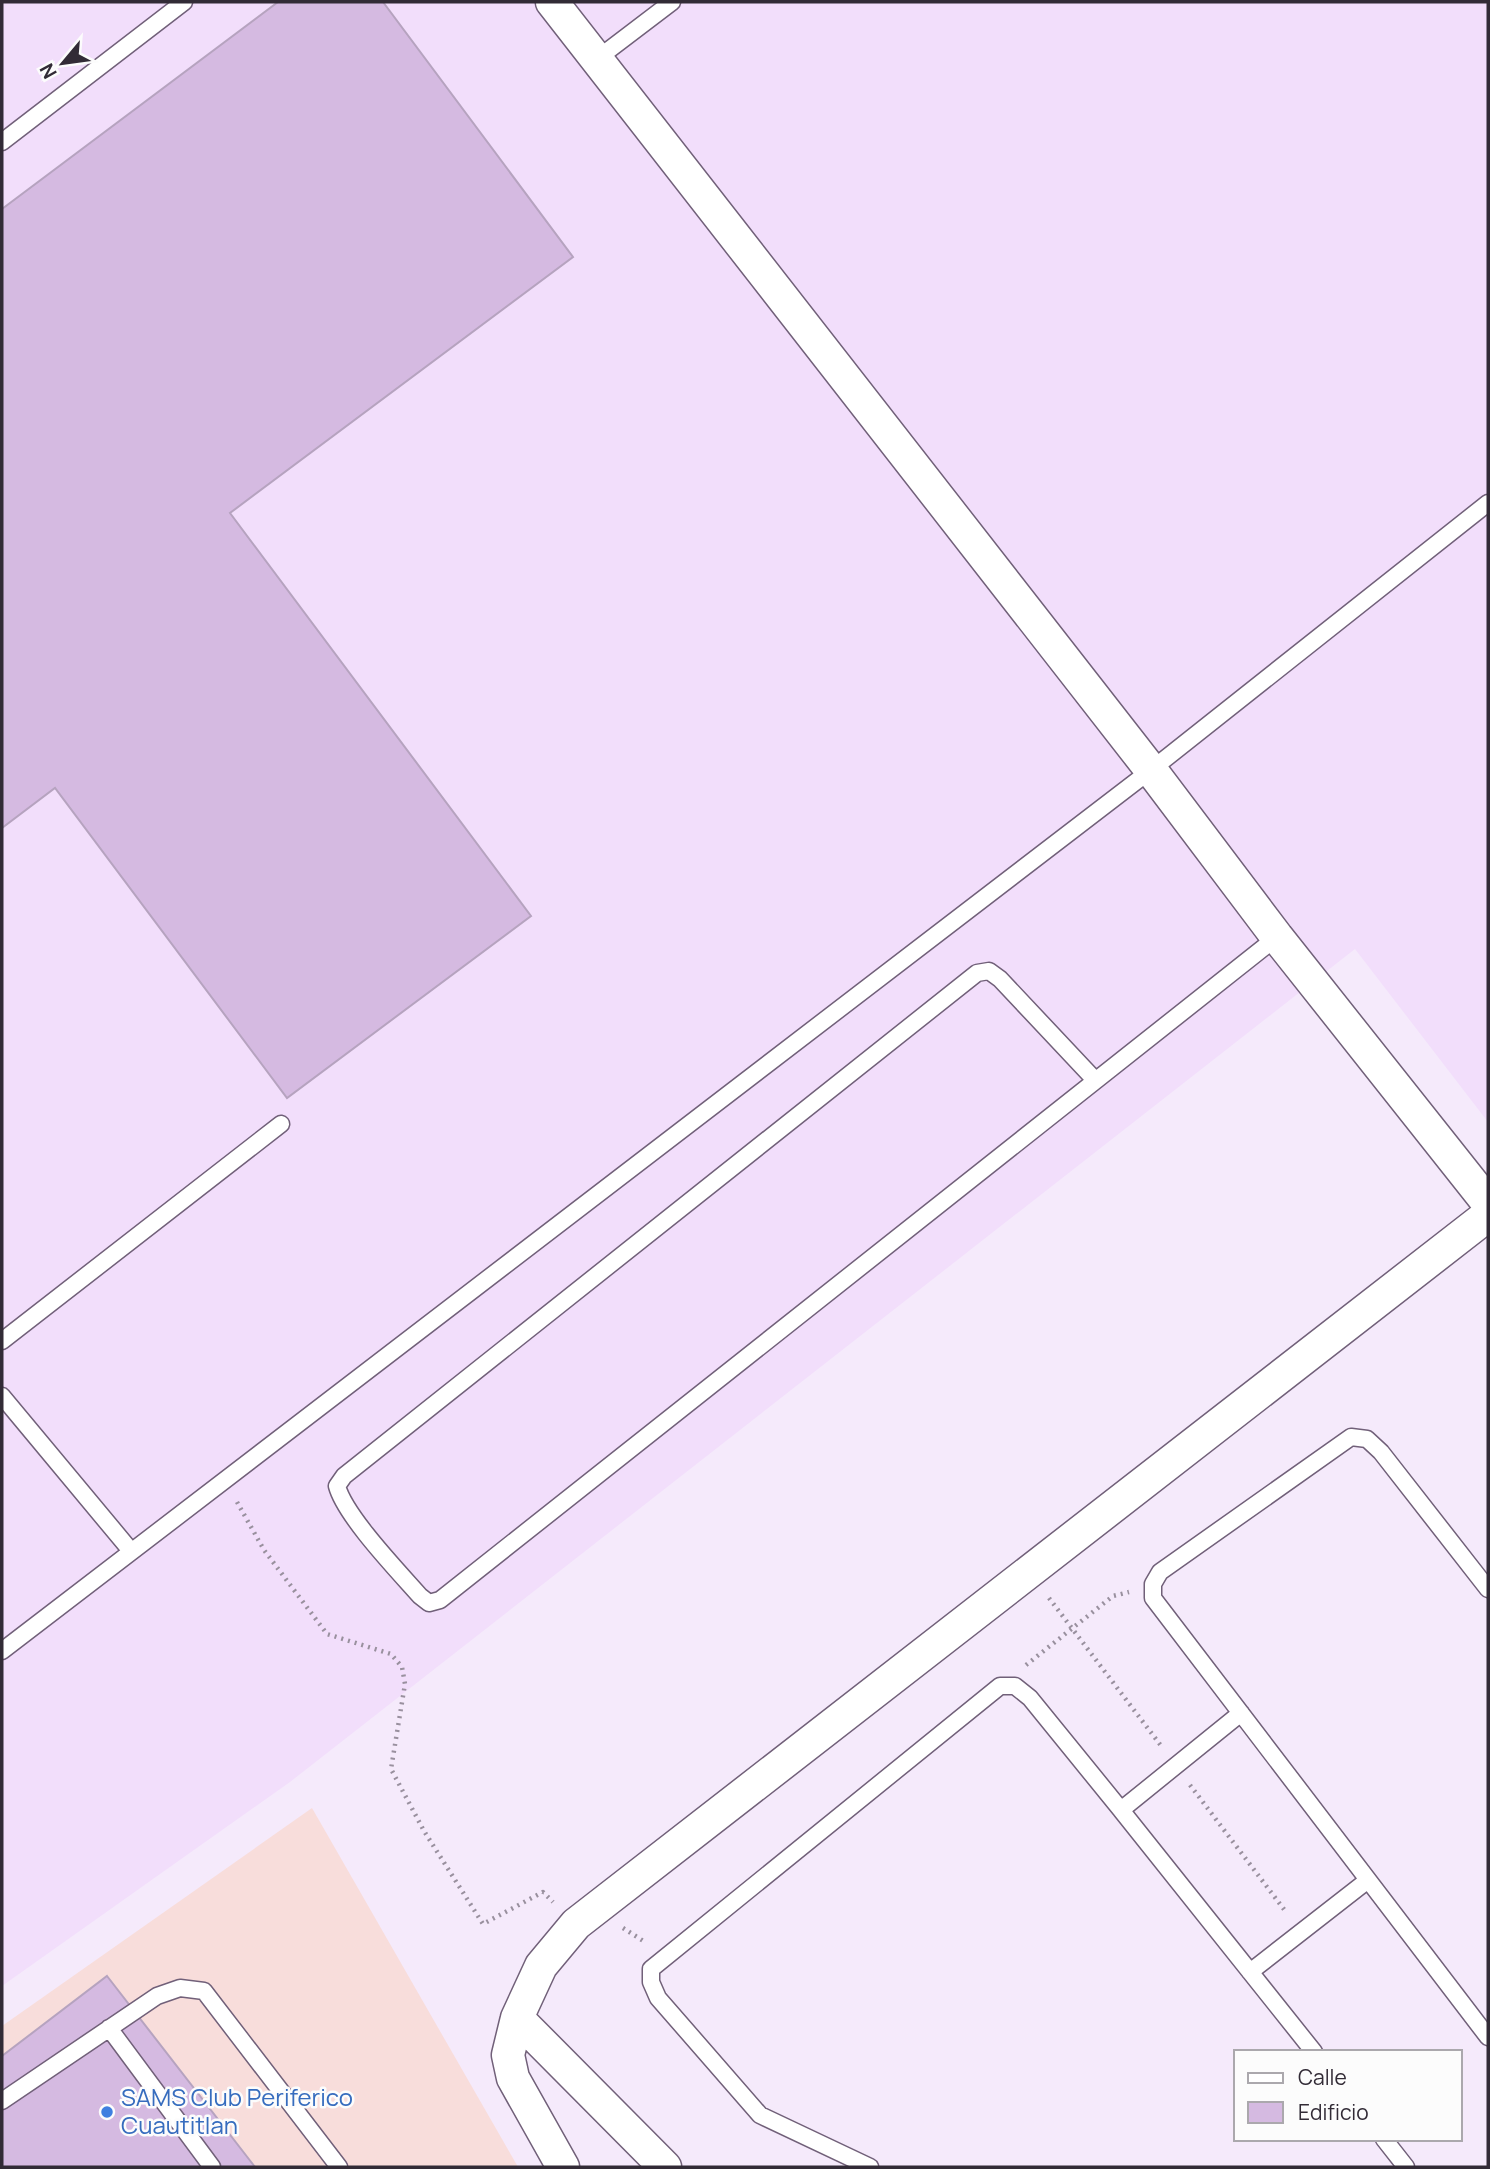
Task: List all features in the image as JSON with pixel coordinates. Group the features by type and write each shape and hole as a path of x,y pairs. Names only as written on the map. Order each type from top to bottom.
{"street":[{"path":"552,2 1151,770 1278,937 1488,1203"},
{"path":"563,2167 513,2078 508,2055 517,2018 541,1966 576,1924 1488,1215"},
{"path":"517,2018 666,2167"}],"lane":[{"path":"2,142 184,2"},
{"path":"597,59 672,2"},
{"path":"2,1651 1151,770 1488,503"},
{"path":"1095,1080 1000,979 989,971 977,973 344,1476 337,1486 340,1498 420,1597 429,1602 440,1600 1278,937"},
{"path":"2,1341 281,1124"},
{"path":"2,1396 131,1551"},
{"path":"1488,1588 1381,1452 1367,1439 1351,1437 1160,1572 1153,1584 1153,1598 1488,2037"},
{"path":"870,2167 760,2115 658,1998 651,1982 651,1969 1000,1686 1016,1686 1030,1698 1312,2050"},
{"path":"1121,1810 1241,1713"},
{"path":"1250,1972 1368,1880"},
{"path":"2,2101 157,1996 180,1989 204,1991 339,2167"},
{"path":"109,2028 212,2167"},
{"path":"1386,2141 1406,2167"}],"path":[{"path":"223,1481 264,1549 327,1634 391,1654 402,1667 405,1684 391,1769 424,1831 483,1924 543,1892 576,1924"},
{"path":"1016,1686 1027,1662 1113,1596 1153,1584"}],"shaded area":[{"path":"2,2 1488,2 1488,1122 1355,949 290,1782 2,1986"},
{"path":"312,1808 518,2167 2,2167 2,2026"}],"building":[{"path":"278,2 383,2 573,257 230,513 531,916 287,1098 55,788 2,828 2,209"},
{"name":"SAMS Club Periferico Cuautitlan","path":"107,1976 255,2167 2,2167 2,2056"}],"place":[{"name":"SAMS Club Periferico Cuautitlan","path":"107,2112"}]}
